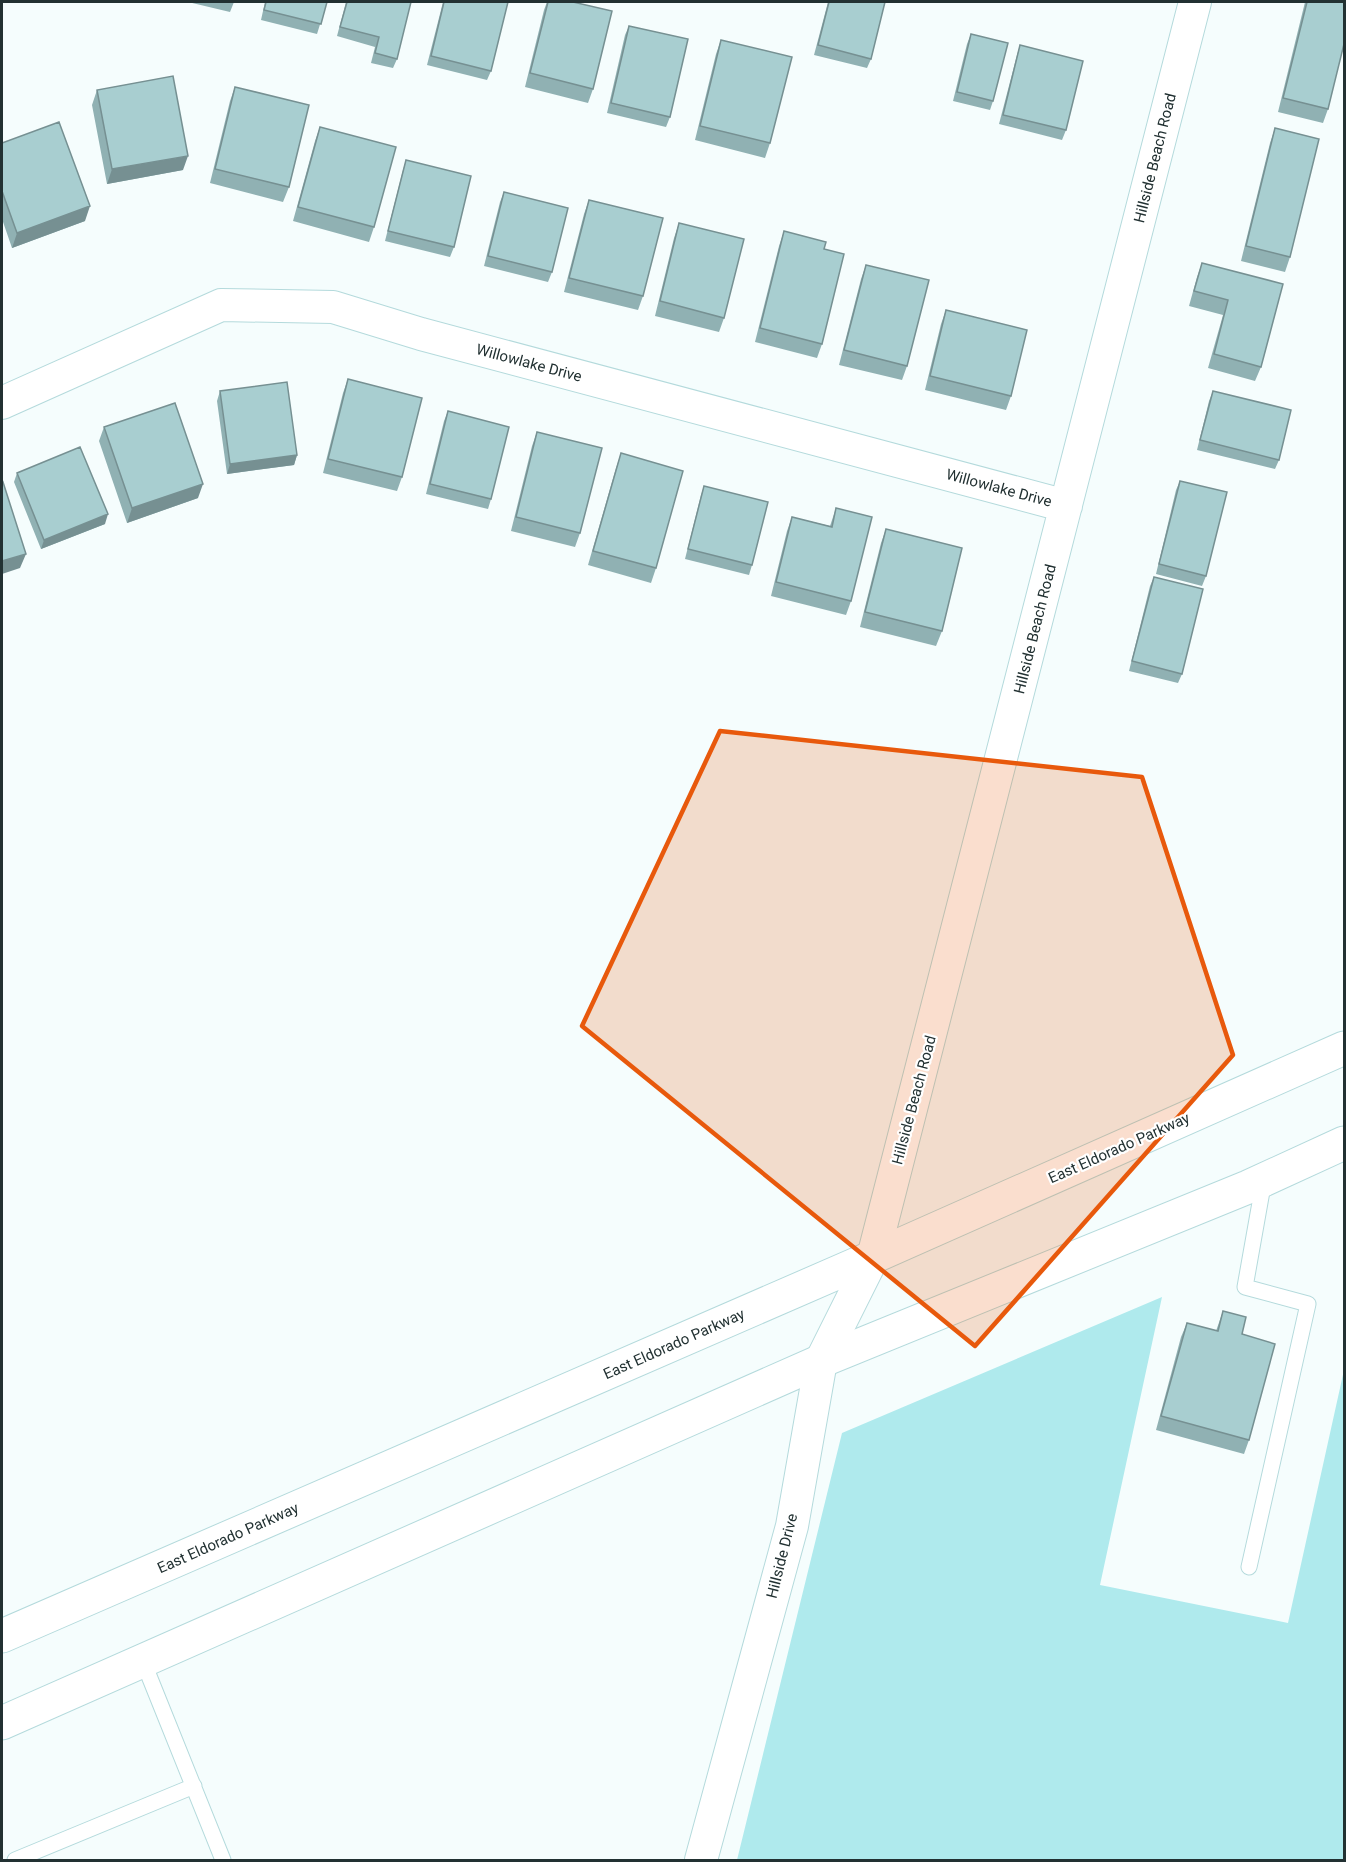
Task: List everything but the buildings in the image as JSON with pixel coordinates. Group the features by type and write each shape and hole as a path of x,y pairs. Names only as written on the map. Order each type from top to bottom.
{"main road":[{"name":"East Eldorado Parkway","path":"2,1636 873,1257 1344,1048"},
{"path":"2,1723 821,1361 1264,1180 1344,1143"}],"street":[{"name":"Hillside Beach Road","path":"873,1257 1195,2"},
{"name":"Willowlake Drive","path":"2,403 220,305 333,307 432,338 1066,506"},
{"name":"Hillside Drive","path":"701,1860 792,1526 821,1361 873,1257"}],"lane":[{"path":"1250,1567 1308,1304 1245,1287 1264,1180"},
{"path":"143,1661 223,1860"},
{"path":"15,1860 194,1786"}],"highlighted area":[{"path":"720,731 1142,777 1233,1055 975,1346 582,1026"}],"shaded area":[{"path":"1162,1297 1100,1585 1288,1623 1344,1370 1344,1860 737,1860 842,1433"}]}
